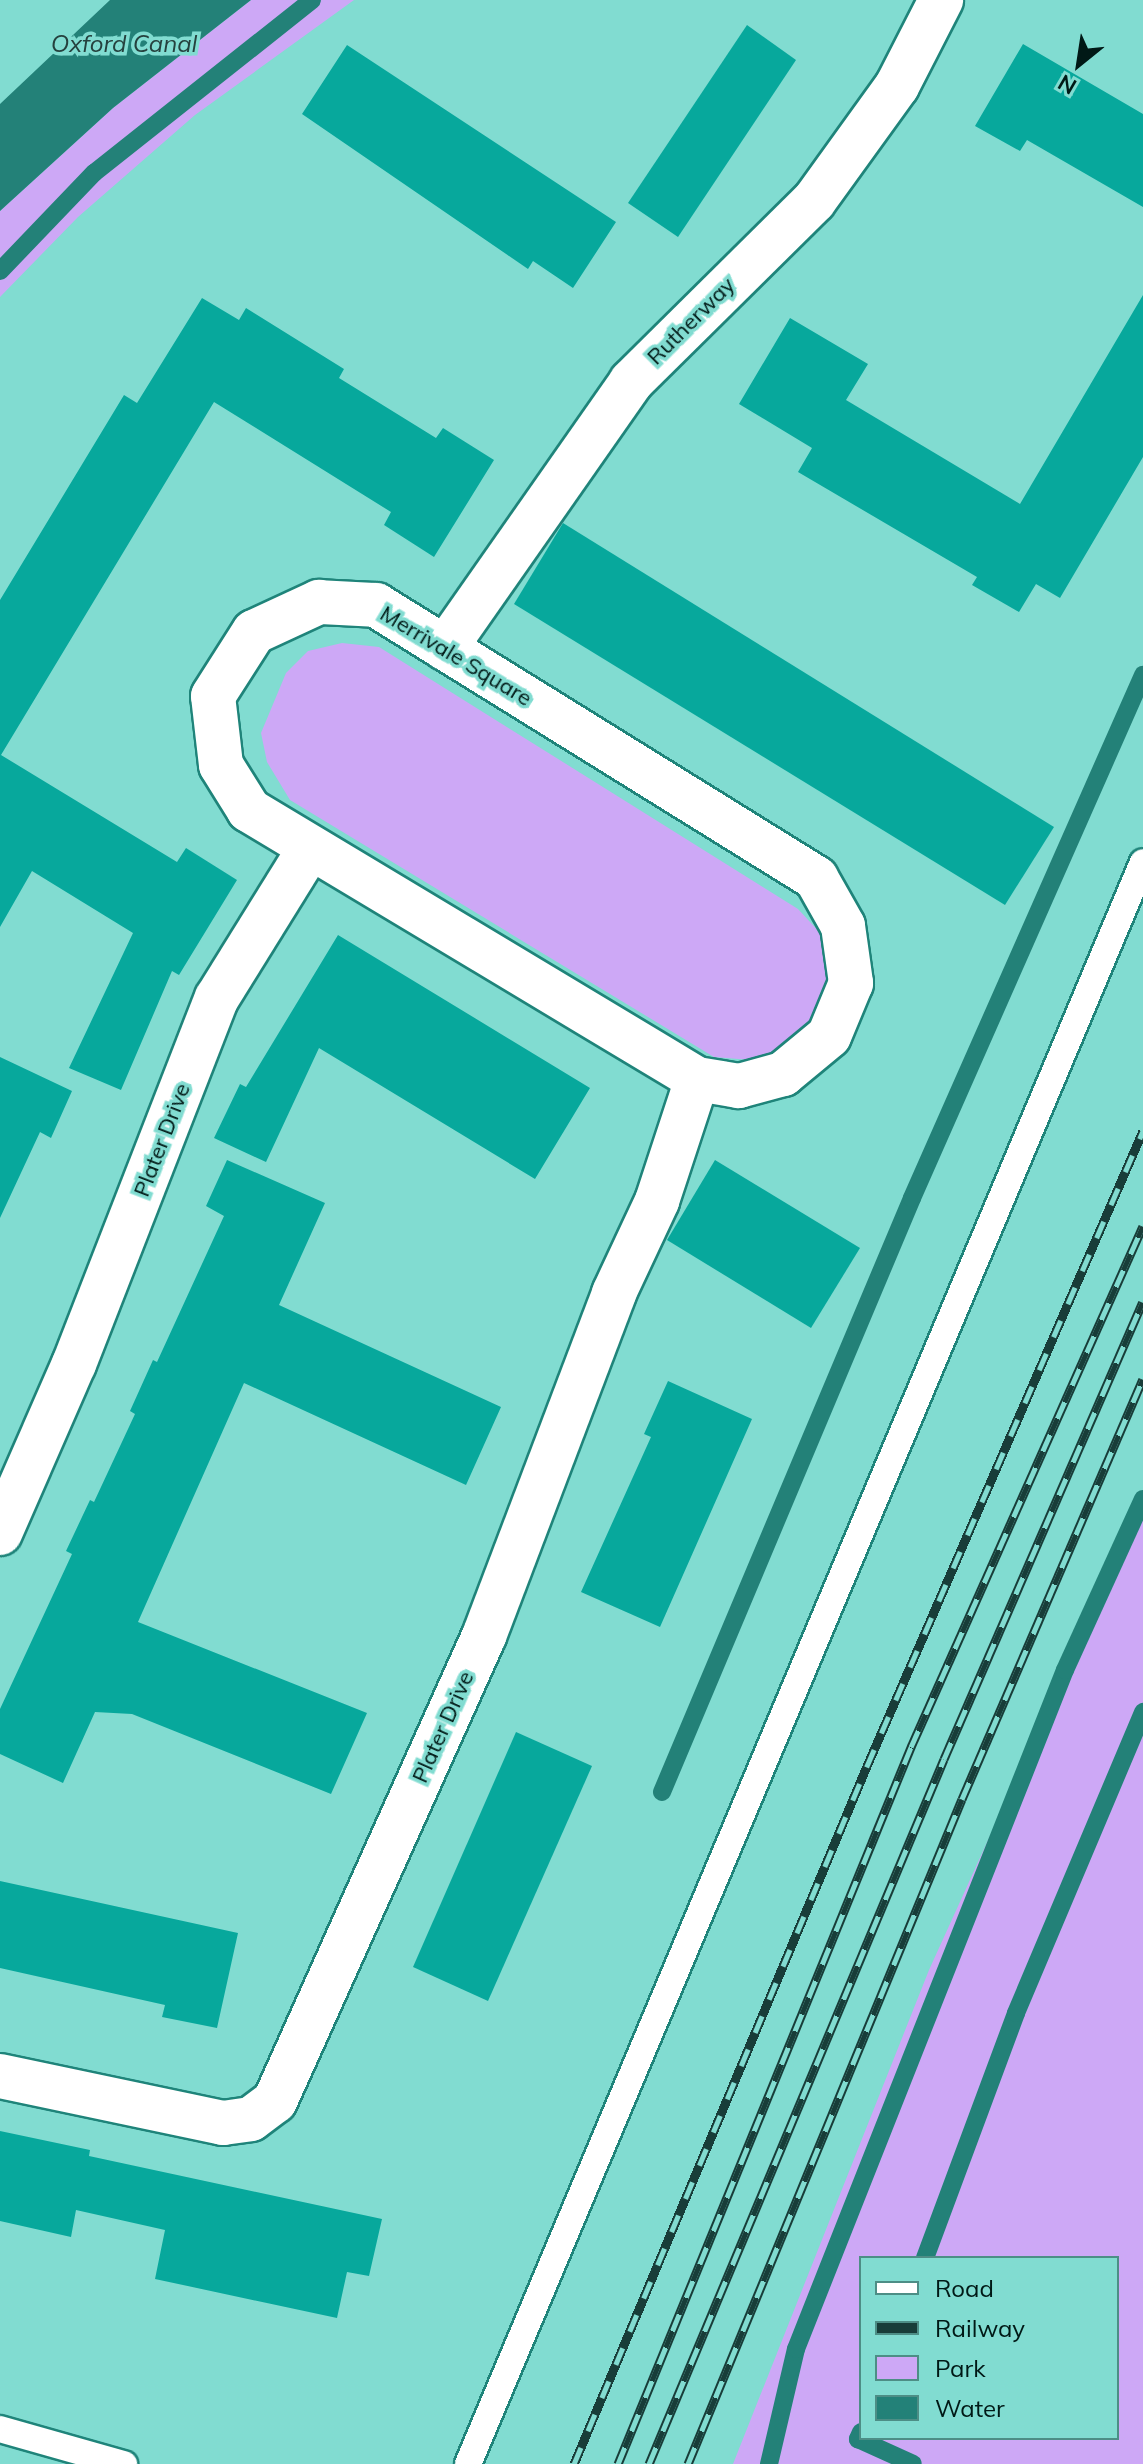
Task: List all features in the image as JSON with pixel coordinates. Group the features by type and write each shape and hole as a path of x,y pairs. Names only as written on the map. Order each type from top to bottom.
{"street":[{"name":"Rutherway","path":"445,648 631,382 814,201 897,86 941,0"},
{"name":"Merrivale Square","path":"319,602 376,605 816,878 843,926 851,983 829,1036 783,1074 739,1086 697,1079 310,848 249,810 221,765 213,696 254,632 319,602"},
{"name":"Plater Drive","path":"0,1533 74,1364 217,998 310,848"},
{"name":"Plater Drive","path":"0,2076 223,2123 251,2119 275,2101 484,1636 614,1293 657,1201 697,1079"}],"lane":[{"path":"468,2464 1143,862"},
{"path":"0,2429 124,2464"}],"green space":[{"path":"251,0 354,0 195,115 78,217 0,297 0,211 113,108"},
{"path":"342,643 379,647 798,909 823,936 838,964 824,1029 763,1061 714,1057 290,800 267,762 261,733 286,673 308,651"},
{"path":"1143,1499 1143,2464 733,2464 929,1970"}],"water":[{"name":"Oxford Canal","path":"110,0 251,0 113,108 0,211 0,104"}],"building":[{"path":"747,25 796,60 678,237 628,203"},
{"path":"1023,44 1143,114 1143,207 1027,140 1020,151 975,126"},
{"path":"347,45 616,222 573,288 533,261 528,269 302,114"},
{"path":"1143,295 1143,457 1060,598 1036,584 1019,612 972,585 977,577 798,472 812,448 739,404 790,318 868,364 846,400 1020,504"},
{"path":"202,298 239,320 246,308 344,369 339,378 436,438 443,428 494,460 434,557 384,525 391,512 214,402 1,755 177,862 186,848 237,880 179,975 172,971 121,1090 69,1068 133,933 32,871 0,927 0,600 124,395 137,403"},
{"path":"563,523 1054,827 1005,905 514,604"},
{"path":"338,935 590,1088 535,1179 319,1048 266,1162 214,1138 240,1084 246,1087"},
{"path":"0,1057 72,1091 51,1138 40,1132 0,1218"},
{"path":"227,1160 325,1203 279,1305 501,1407 466,1485 244,1383 138,1622 367,1713 331,1794 132,1714 95,1712 63,1783 0,1754 0,1709 72,1554 66,1551 90,1500 94,1502 135,1414 130,1411 153,1360 157,1362 224,1216 206,1206"},
{"path":"715,1160 860,1248 811,1328 667,1240"},
{"path":"668,1381 752,1419 660,1627 581,1592 651,1437 644,1434"},
{"path":"516,1732 592,1766 488,2001 413,1967"},
{"path":"0,1881 238,1933 217,2028 162,2017 165,2005 0,1968"},
{"path":"0,2131 90,2150 89,2156 382,2219 369,2276 347,2272 337,2318 155,2279 165,2230 76,2210 71,2237 0,2221"}],"waterway":[{"path":"0,271 94,173 312,0"},
{"path":"662,1792 912,1198 1143,675"},
{"path":"769,2464 796,2349 1065,1670 1143,1499"},
{"path":"926,2256 1016,2013 1143,1712"},
{"path":"860,2440 913,2464"}],"railway":[{"path":"574,2464 867,1766 1143,1131"},
{"path":"618,2464 911,1747 1143,1226"},
{"path":"649,2464 944,1759 1143,1302"},
{"path":"688,2464 962,1799 1143,1379"}]}
